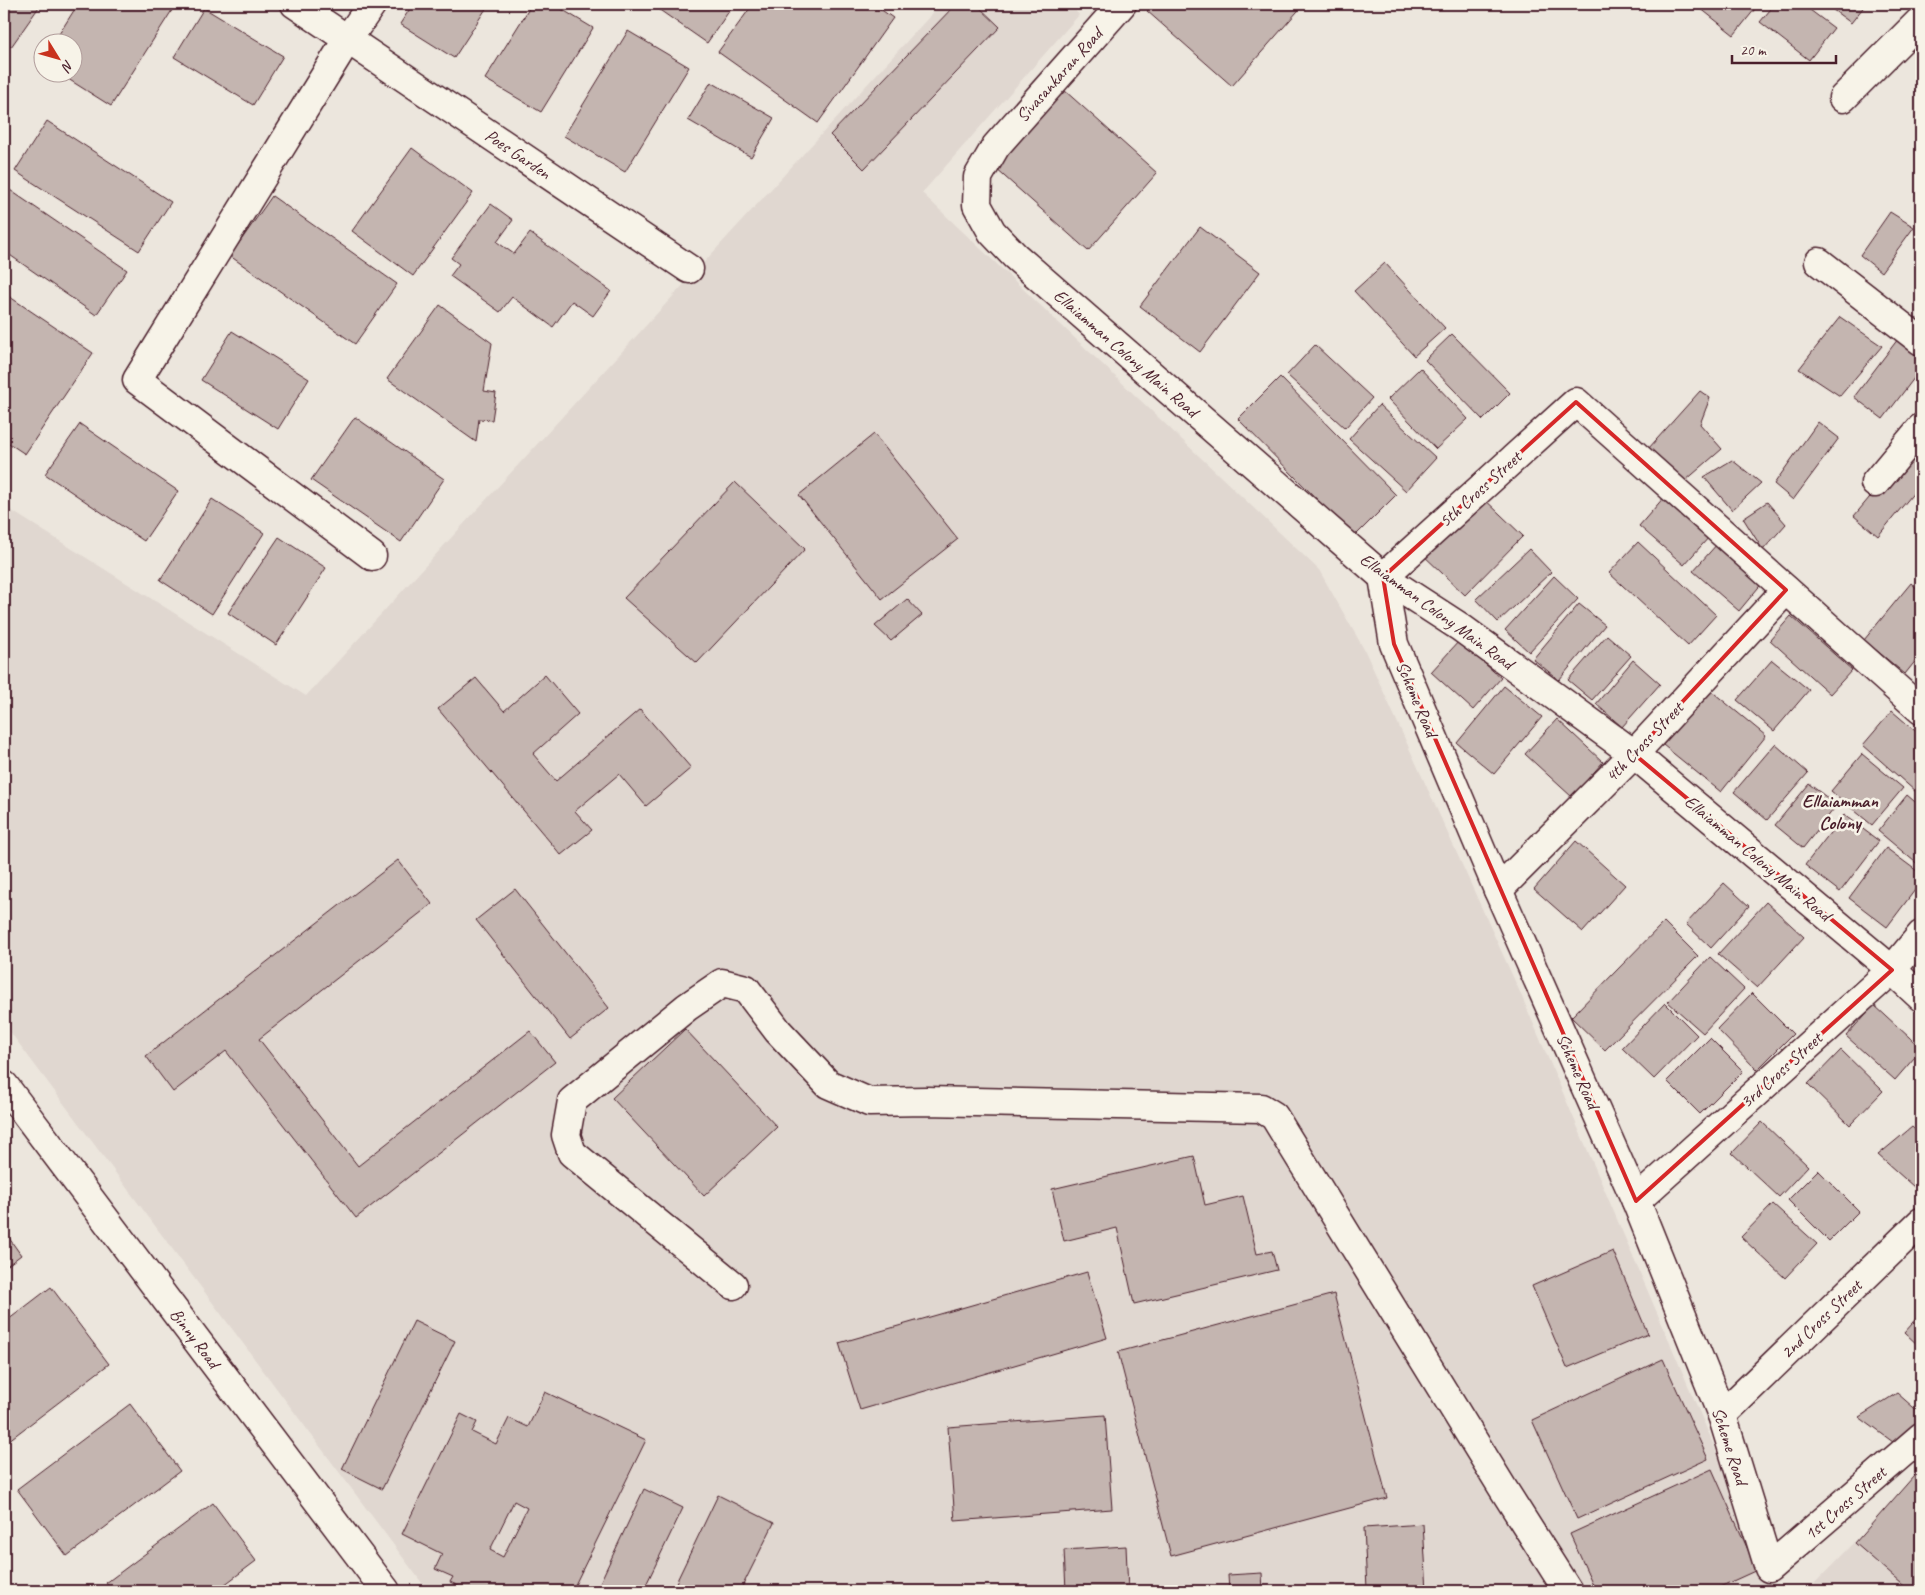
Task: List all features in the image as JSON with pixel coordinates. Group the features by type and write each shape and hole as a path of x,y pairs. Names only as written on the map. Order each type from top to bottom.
{"street":[{"name":"Poes Garden","path":"295,4 689,269"},
{"path":"372,4 347,40 137,380 372,556"},
{"name":"Sivasankaran Road","path":"996,146 1122,4"},
{"path":"1843,98 1921,20"},
{"name":"Ellaiamman Colony Main Road","path":"996,146 978,177 977,205 992,232 1015,256 1383,577 1460,627 1634,754 1892,970 1921,997"},
{"path":"1819,262 1921,341"},
{"name":"5th Cross Street","path":"1383,577 1576,402 1786,590"},
{"path":"1875,483 1921,428"},
{"name":"Scheme Road","path":"1383,577 1394,644 1498,890 1636,1201 1722,1415 1769,1568"},
{"path":"1786,590 1921,710"},
{"name":"4th Cross Street","path":"1498,890 1634,754 1786,590"},
{"name":"3rd Cross Street","path":"1636,1201 1892,970 1921,935"},
{"path":"733,1285 572,1153 566,1135 572,1102 687,1007 722,983 746,989 778,1031 828,1084 869,1102 926,1101 1261,1108 1274,1116 1568,1591"},
{"name":"Binny Road","path":"4,1085 386,1591"},
{"name":"2nd Cross Street","path":"1722,1415 1921,1222"},
{"name":"1st Cross Street","path":"1769,1568 1921,1437"}],"highlighted area":[{"path":"1576,402 1786,590 1634,754 1892,970 1636,1201 1394,644 1383,577"}],"shaded area":[{"path":"941,4 1070,4 1079,15 922,193 1319,570 1365,651 1519,990 1776,1591 428,1591 11,1033 4,1028 4,506 306,696"},
{"path":"1921,1475 1921,1591 1807,1591"}],"building":[{"path":"4,4 41,4 11,47 4,42"},
{"path":"78,4 176,4 111,106 73,82 82,82 82,32 60,32"},
{"path":"413,4 489,4 454,58 400,24"},
{"path":"532,4 553,4 593,28 541,112 485,79"},
{"path":"651,4 734,4 707,43"},
{"path":"753,4 873,4 893,18 818,123 718,52"},
{"path":"956,4 976,4 1000,27 864,169 830,135"},
{"path":"1154,4 1304,4 1232,86 1147,11"},
{"path":"1695,4 1759,4 1734,35"},
{"path":"1775,4 1802,4 1834,28 1809,60 1760,22"},
{"path":"1825,4 1866,4 1851,23"},
{"path":"204,8 283,56 253,105 174,57"},
{"path":"628,31 689,67 625,172 564,136"},
{"path":"711,82 774,118 751,157 688,120"},
{"path":"1064,90 1157,173 1088,251 995,168"},
{"path":"47,121 171,202 139,251 15,171"},
{"path":"412,148 473,193 413,276 352,231"},
{"path":"4,186 127,270 96,315 4,251"},
{"path":"272,196 397,284 355,344 230,256"},
{"path":"491,204 513,220 497,242 514,254 530,233 611,291 593,316 572,301 553,327 512,297 500,312 450,276 459,264 451,258"},
{"path":"1890,212 1914,227 1881,272 1860,255"},
{"path":"1200,227 1260,272 1200,352 1140,306"},
{"path":"1385,263 1445,328 1414,356 1354,291"},
{"path":"4,293 93,353 25,454 4,440"},
{"path":"440,305 492,343 484,391 496,393 492,420 479,419 476,442 387,379"},
{"path":"1840,317 1882,346 1840,396 1799,369"},
{"path":"232,331 309,379 278,429 201,380"},
{"path":"1452,334 1510,393 1483,420 1425,360"},
{"path":"1898,339 1921,357 1921,369 1883,419 1854,397"},
{"path":"1315,345 1372,398 1345,428 1287,375"},
{"path":"1420,368 1468,419 1436,449 1388,399"},
{"path":"1280,377 1396,495 1354,537 1238,419"},
{"path":"1700,391 1710,398 1700,424 1722,449 1685,481 1648,449"},
{"path":"1379,405 1436,458 1406,491 1349,439"},
{"path":"355,417 444,479 401,542 311,480"},
{"path":"1818,422 1839,438 1793,500 1774,484"},
{"path":"80,424 178,491 144,541 45,474"},
{"path":"874,434 958,539 882,599 799,495"},
{"path":"1921,436 1921,484 1878,536 1854,516"},
{"path":"1732,460 1761,483 1732,510 1704,477"},
{"path":"735,482 805,549 697,663 624,598"},
{"path":"1478,493 1523,536 1465,595 1421,553"},
{"path":"1665,496 1710,536 1684,565 1639,526"},
{"path":"212,499 264,533 212,614 160,580"},
{"path":"1767,502 1786,524 1763,550 1743,518"},
{"path":"279,537 326,568 276,645 228,613"},
{"path":"1638,542 1716,615 1688,646 1609,573"},
{"path":"1718,543 1763,582 1739,611 1693,571"},
{"path":"1529,549 1551,572 1498,622 1476,599"},
{"path":"1554,576 1578,599 1529,652 1505,630"},
{"path":"1911,583 1921,592 1921,654 1905,674 1864,640"},
{"path":"907,599 922,615 891,641 875,626"},
{"path":"1579,604 1605,625 1559,680 1533,659"},
{"path":"1791,616 1852,670 1830,694 1770,640"},
{"path":"1607,635 1631,656 1592,700 1568,680"},
{"path":"1459,641 1501,678 1473,710 1431,672"},
{"path":"1633,660 1660,684 1622,727 1596,704"},
{"path":"1772,660 1809,690 1774,731 1737,700"},
{"path":"545,675 578,714 533,754 556,781 640,709 691,768 646,806 619,774 575,811 592,830 561,855 438,709 476,678 504,711"},
{"path":"1504,686 1542,717 1494,774 1457,743"},
{"path":"1709,689 1766,736 1721,792 1663,745"},
{"path":"1892,711 1921,736 1921,786 1916,792 1863,745"},
{"path":"1557,719 1603,762 1572,797 1525,754"},
{"path":"1775,744 1808,773 1767,820 1734,792"},
{"path":"1862,754 1903,788 1872,825 1831,791"},
{"path":"1809,784 1837,805 1803,848 1775,825"},
{"path":"1907,795 1921,807 1921,867 1878,831"},
{"path":"1844,815 1879,841 1840,892 1805,865"},
{"path":"1576,841 1625,885 1583,932 1534,889"},
{"path":"1886,848 1921,874 1921,882 1887,927 1849,898"},
{"path":"398,860 432,904 259,1039 358,1166 530,1031 555,1062 356,1218 226,1051 173,1092 146,1056"},
{"path":"1724,883 1749,906 1711,948 1686,924"},
{"path":"515,889 609,1008 570,1039 476,920"},
{"path":"1766,902 1804,937 1757,988 1718,954"},
{"path":"1664,922 1698,956 1605,1050 1571,1017"},
{"path":"1710,957 1744,989 1703,1033 1668,1002"},
{"path":"1752,993 1793,1034 1757,1070 1717,1029"},
{"path":"1665,1003 1697,1035 1654,1079 1622,1048"},
{"path":"1874,1005 1921,1048 1895,1080 1846,1036"},
{"path":"685,1029 777,1127 704,1196 612,1098"},
{"path":"1710,1038 1743,1071 1700,1114 1667,1081"},
{"path":"1841,1050 1883,1091 1850,1125 1808,1084"},
{"path":"1762,1122 1808,1166 1779,1197 1732,1153"},
{"path":"1912,1127 1921,1135 1921,1183 1914,1187 1878,1155"},
{"path":"1194,1156 1205,1205 1243,1196 1257,1254 1272,1251 1277,1270 1134,1304 1117,1228 1064,1241 1052,1189"},
{"path":"1818,1170 1859,1211 1829,1241 1788,1200"},
{"path":"1773,1204 1817,1244 1785,1278 1741,1237"},
{"path":"4,1231 21,1255 4,1268"},
{"path":"1613,1251 1648,1334 1567,1368 1532,1286"},
{"path":"1087,1272 1107,1338 860,1410 839,1343"},
{"path":"51,1287 109,1364 4,1444 4,1323"},
{"path":"1334,1294 1387,1498 1171,1556 1118,1352"},
{"path":"1921,1313 1921,1348 1904,1332"},
{"path":"414,1321 455,1341 382,1489 342,1469"},
{"path":"1663,1359 1708,1459 1577,1519 1532,1420"},
{"path":"545,1392 646,1440 572,1591 469,1591 450,1582 453,1577 435,1569 442,1554 402,1534 461,1414 477,1422 472,1432 496,1444 509,1418 528,1427","holes":["514,1501 527,1508 503,1557 490,1550"]},
{"path":"1897,1393 1921,1414 1921,1426 1897,1445 1859,1417"},
{"path":"130,1404 180,1471 67,1556 17,1489"},
{"path":"1105,1415 1112,1509 955,1521 948,1427"},
{"path":"1921,1468 1921,1591 1910,1591 1855,1543"},
{"path":"1712,1469 1757,1570 1711,1591 1596,1591 1570,1534"},
{"path":"644,1489 683,1508 643,1591 596,1591"},
{"path":"718,1495 774,1523 740,1591 672,1591"},
{"path":"213,1503 256,1561 216,1591 112,1591 106,1583"},
{"path":"1423,1524 1427,1591 1338,1591 1367,1589 1364,1528"},
{"path":"1126,1546 1128,1591 1066,1591 1064,1550"},
{"path":"1262,1573 1263,1591 1229,1591 1228,1575"}],"district":[{"name":"Ellaiamman Colony","path":"1840,812"}]}
